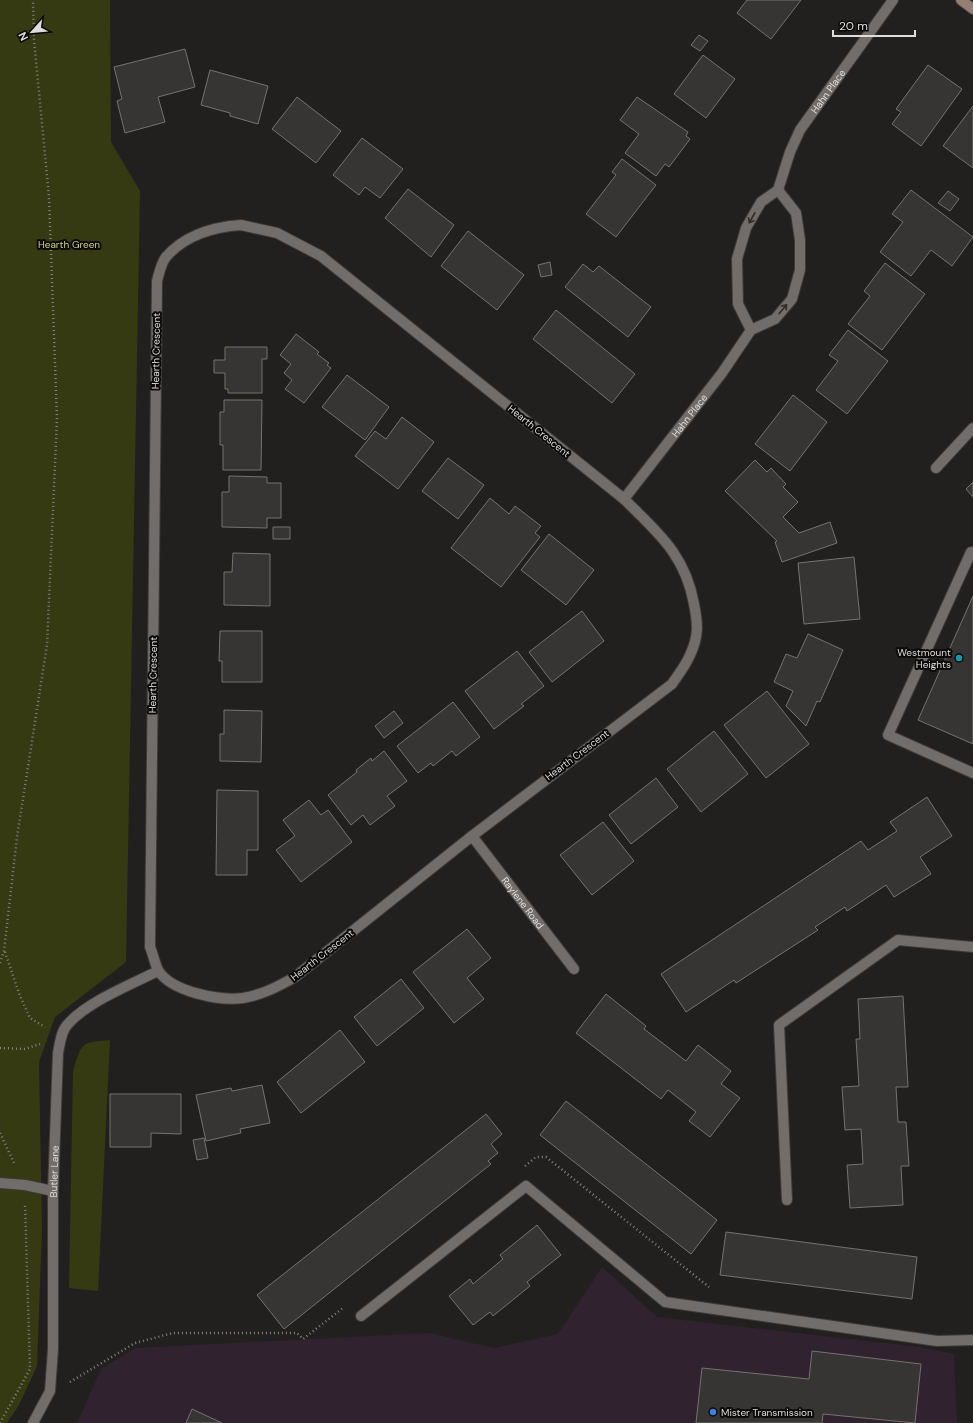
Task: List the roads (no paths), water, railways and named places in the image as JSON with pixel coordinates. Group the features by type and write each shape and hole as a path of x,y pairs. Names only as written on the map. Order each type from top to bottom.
{"street":[{"name":"Hahn Place","path":"778,190 790,152 800,130 893,0"},
{"path":"961,0 973,9"},
{"path":"778,190 796,213 800,240 800,270 792,299 775,319 751,330 738,304 737,259 746,228 761,202 778,190"},
{"name":"Hearth Crescent","path":"241,224 278,233 321,256 624,499 666,542 684,568 693,595 698,626 690,656 672,684 472,836 295,977 273,989 243,998 217,997 191,992 168,982 158,971 150,947 157,281 165,258 180,244 197,234 217,227 241,224"},
{"name":"Hahn Place","path":"624,499 722,373 751,330"},
{"path":"936,468 973,428"},
{"path":"971,552 888,735 973,773"},
{"name":"Raylene Road","path":"472,836 574,969"},
{"path":"786,1200 779,1025 898,940 973,947"},
{"name":"Butler Lane","path":"33,1423 50,1391 53,1349 54,1191 58,1053 61,1037 67,1025 83,1010 158,971"},
{"path":"0,1183 25,1185 54,1191"},
{"path":"361,1316 526,1186 666,1302 937,1341 973,1340"}],"place":[{"name":"Westmount Heights","path":"959,658"},
{"name":"Mister Transmission","path":"713,1412"}],"park label":[{"name":"Hearth Green","path":"69,244"}]}
